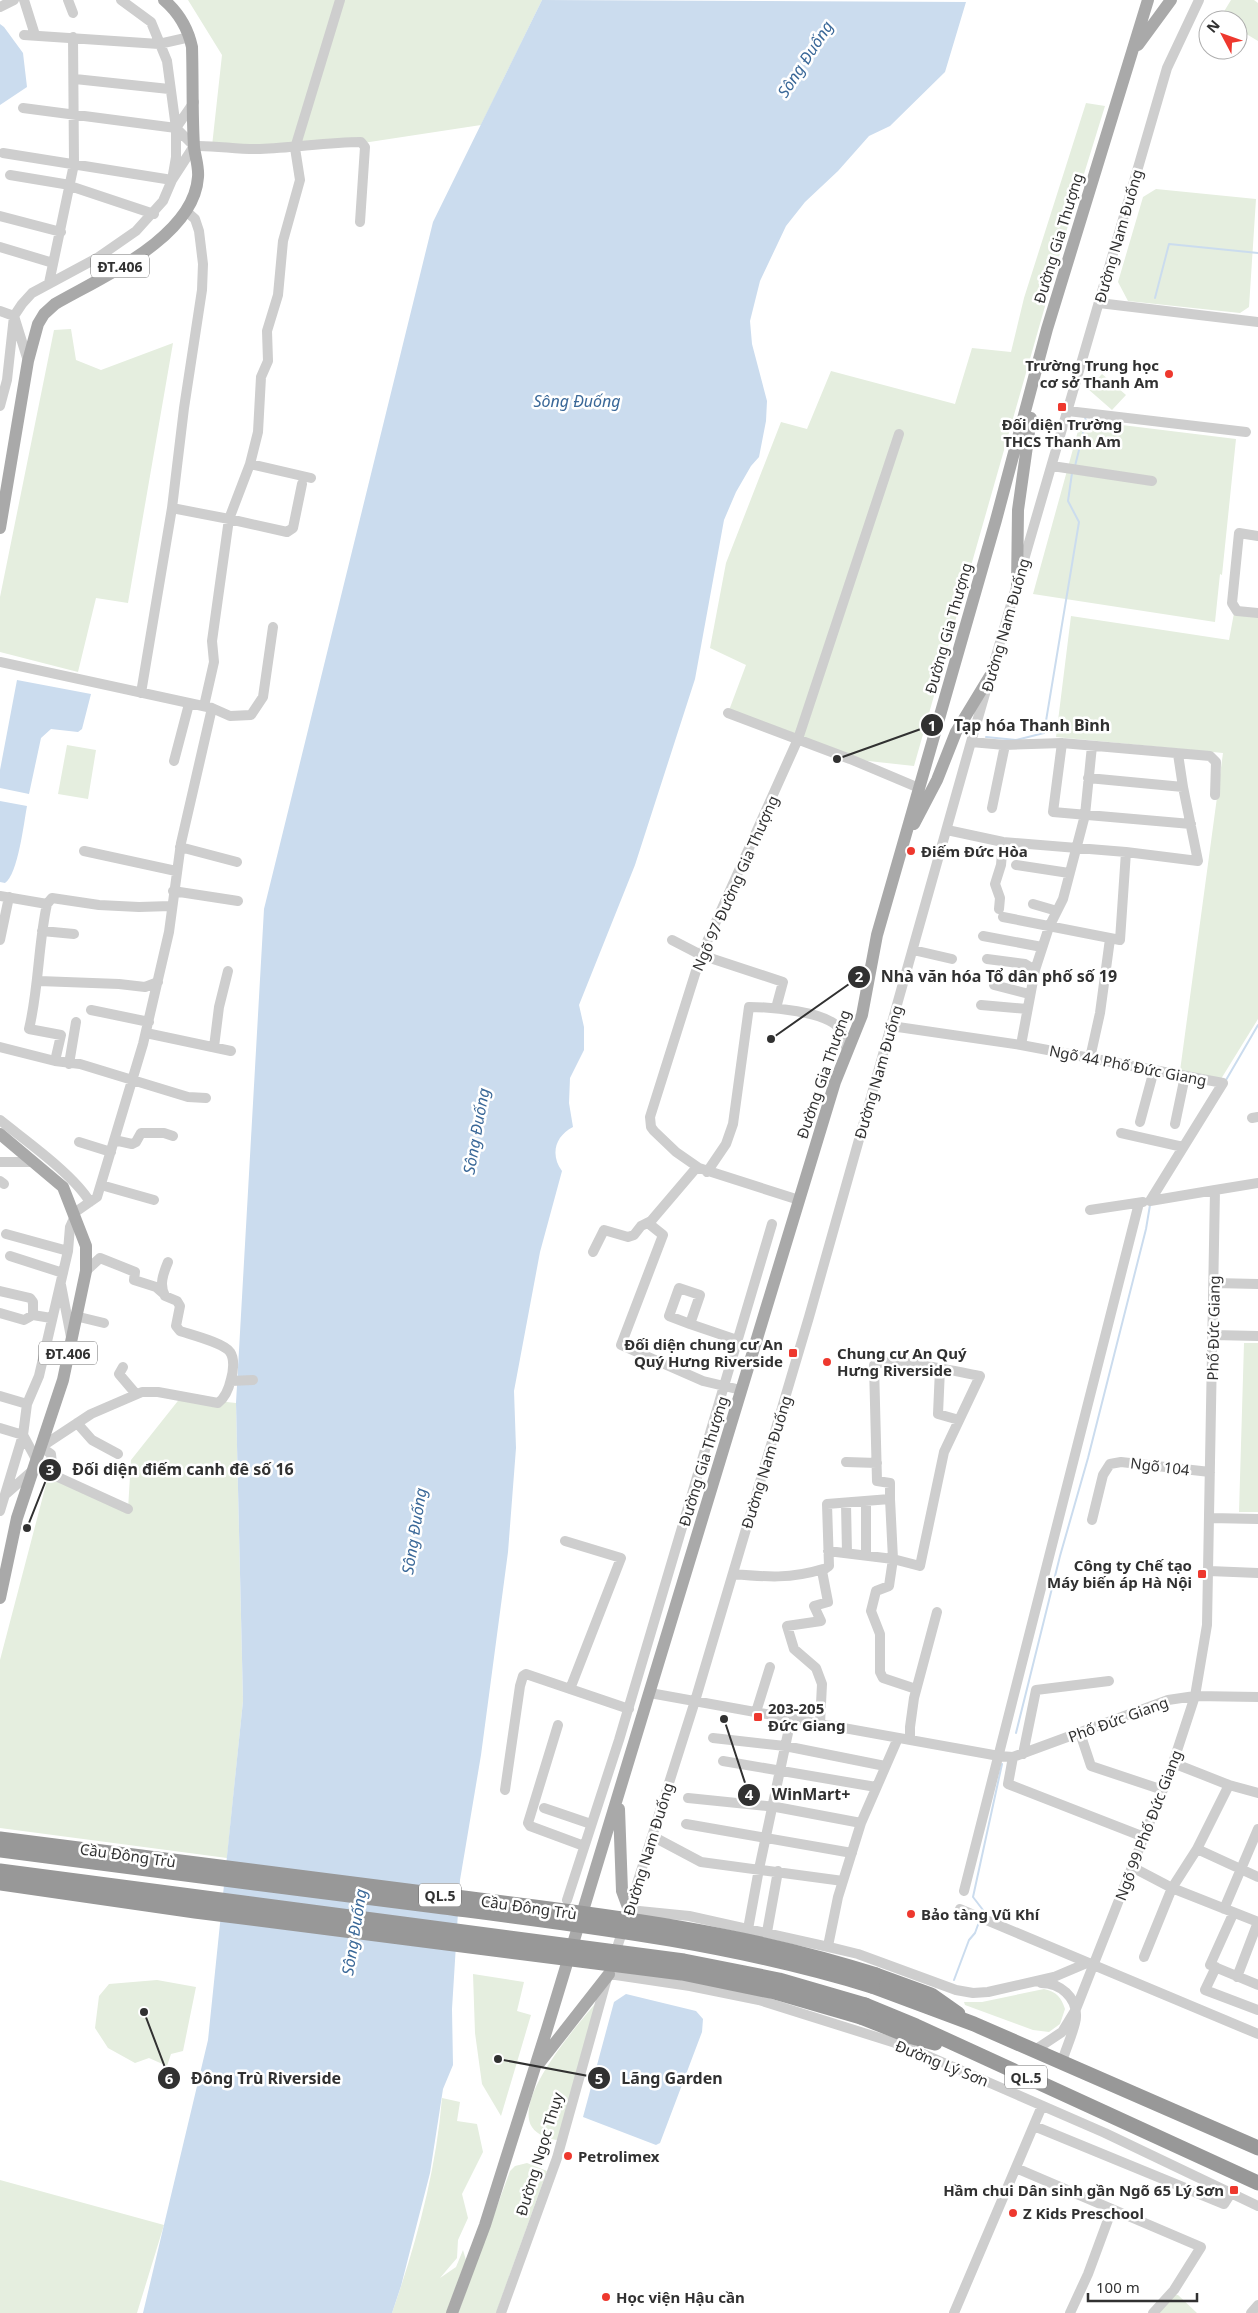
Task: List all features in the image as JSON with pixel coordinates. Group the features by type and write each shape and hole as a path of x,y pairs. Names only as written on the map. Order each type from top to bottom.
{"highway":[{"name":"Cầu Đông Trù","path":"0,1839 504,1903 680,1928 789,1950 874,1981"},
{"name":"Cầu Đông Trù","path":"0,1850 501,1914 690,1941 874,1981"},
{"name":"QL.5","path":"0,1871 676,1960 779,1980 863,2011"},
{"name":"QL.5","path":"0,1884 195,1911 682,1973 863,2011"},
{"name":"QL.5","path":"874,1981 1258,2148"},
{"name":"Đường Lý Sơn","path":"863,2011 965,2050 1258,2183"}],"main road":[{"name":"ĐT.406","path":"0,528 28,361 38,324 47,311 157,243 179,222 191,205 198,176 194,146 194,102 190,37 175,9 164,0"},
{"name":"Đường Gia Thượng","path":"535,2068 798,1200 837,1076 862,1015 876,942 996,520 1040,354 1148,0"},
{"path":"1131,55 1171,0"},
{"path":"1017,587 1017,531 1020,495 1040,354"},
{"path":"902,846 933,788 956,732 990,676"},
{"name":"ĐT.406","path":"0,1596 17,1518 63,1380 86,1271 86,1246 63,1187 2,1138"},
{"path":"618,1798 622,1891 629,1910"},
{"path":"535,2068 609,1974"},
{"name":"Đường Ngọc Thụy","path":"452,2313 485,2225 535,2068"}],"street":[{"path":"0,7 14,0"},
{"path":"24,0 36,35"},
{"path":"68,0 73,13"},
{"path":"120,0 151,22 167,61 169,88 176,128 176,157 172,180"},
{"path":"5,1495 4,1480 23,1435 27,1404 39,1376 51,1318 68,1252 70,1227 75,1214 97,1197 102,1185 146,1033 158,982 169,932 180,847 208,707 214,662 212,641 229,518 250,464 258,432 261,377 268,362 268,331 278,295 283,242 300,180 295,148 340,0"},
{"name":"Đường Nam Đuống","path":"609,1974 694,1701 809,1317 971,742 1167,68 1199,0"},
{"path":"24,35 159,44 190,37"},
{"path":"49,283 74,164 75,79 73,37"},
{"path":"75,79 169,88"},
{"path":"176,128 194,102"},
{"path":"23,108 176,128 194,146 209,145 246,150 295,148 350,142 363,143 365,147 360,222"},
{"path":"0,406 14,316 27,298 49,283 97,258 129,236 154,214 163,202 172,180 194,146"},
{"path":"3,153 172,180"},
{"path":"10,175 70,185 154,214"},
{"path":"140,693 172,508 184,408 202,290 203,264 199,231 195,218 186,212"},
{"path":"0,216 61,232"},
{"path":"0,247 53,263"},
{"path":"1099,303 1258,322"},
{"path":"0,311 14,316"},
{"path":"14,316 28,361"},
{"path":"1068,411 1246,432"},
{"name":"Ngõ 97 Đường Gia Thượng","path":"798,1200 707,1172 697,1167 658,1136 651,1127 650,1122 701,955 798,739 899,434"},
{"path":"172,508 229,518 287,532 293,528 306,481 250,464"},
{"path":"1052,466 1152,481"},
{"path":"1258,536 1239,533 1232,602 1237,611 1258,613"},
{"path":"0,662 208,707 230,716 251,715 263,697 273,627"},
{"path":"174,761 189,704"},
{"path":"728,713 919,788"},
{"path":"971,742 1005,746 1062,743 1214,758 1216,762 1215,795"},
{"path":"1062,743 1053,812 1192,824"},
{"path":"992,808 1005,746"},
{"path":"1021,1044 1035,970 1049,926 1063,899 1075,848 1086,815 1092,746"},
{"path":"947,830 1004,842 1126,852 1198,861 1178,754"},
{"path":"1088,778 1183,787"},
{"path":"1004,842 1001,865 995,884 1000,898 1001,913 1049,926 1120,940 1126,852"},
{"path":"180,847 237,862"},
{"path":"84,850 176,871"},
{"path":"1016,865 1070,873"},
{"path":"174,891 238,901"},
{"path":"0,943 5,897 47,904"},
{"path":"55,1061 61,1035 29,1029 38,981 42,931 47,904 52,898 99,905 171,906"},
{"path":"1033,904 1057,911"},
{"path":"42,931 74,934"},
{"path":"983,936 1042,947"},
{"path":"1090,1058 1100,1013 1110,939"},
{"path":"672,940 701,955 783,982 776,1008"},
{"path":"913,950 952,959"},
{"path":"987,959 1024,964 1035,970"},
{"path":"214,1047 219,1007 228,972"},
{"path":"38,981 119,984 145,987 158,982"},
{"path":"994,985 1029,994"},
{"path":"981,1005 1027,1010"},
{"path":"707,1172 726,1144 733,1124 749,1007 776,1008 820,1018 835,1024 841,1032 847,1051"},
{"path":"91,1010 148,1022"},
{"path":"69,1064 76,1022"},
{"name":"Ngõ 44 Phố Đức Giang","path":"891,1026 1021,1044 1223,1083 1150,1201"},
{"path":"146,1033 231,1051"},
{"path":"0,1047 69,1064 80,1064 188,1097 206,1098"},
{"path":"1140,1122 1154,1070"},
{"path":"1175,1124 1185,1076"},
{"path":"0,1120 46,1157 85,1194 90,1202"},
{"path":"114,1140 132,1144 136,1142 141,1133 164,1133 173,1136"},
{"path":"1121,1133 1183,1147"},
{"path":"79,1142 110,1152"},
{"path":"0,1162 33,1162"},
{"path":"593,1252 604,1230 628,1237 648,1223 697,1167"},
{"path":"1090,1210 1258,1183"},
{"path":"102,1185 154,1200"},
{"name":"Phố Đức Giang","path":"650,1693 999,1756 1018,1755 1168,1700 1195,1696 1207,1625 1215,1190"},
{"path":"964,1891 1139,1203"},
{"path":"648,1223 663,1235 621,1345 703,1381 741,1390"},
{"name":"Đường Gia Thượng","path":"567,1900 629,1709 772,1224"},
{"path":"6,1234 68,1252"},
{"path":"10,1256 62,1277"},
{"path":"86,1271 100,1258 135,1272 134,1280 156,1287 180,1306 176,1326 180,1331 220,1345 230,1352 233,1360 231,1381 223,1399 218,1403 158,1392 142,1392 91,1414 41,1447 50,1454 52,1464 50,1474 128,1509"},
{"path":"164,1294 162,1290 163,1275 168,1262"},
{"path":"62,1277 71,1338"},
{"path":"1214,1283 1258,1284"},
{"path":"0,1291 30,1298 33,1302 33,1315"},
{"path":"0,1314 24,1320 33,1315 51,1318"},
{"path":"76,1316 104,1323"},
{"path":"690,1324 737,1340"},
{"path":"1213,1335 1258,1336"},
{"path":"828,1551 893,1559 920,1566 944,1452 980,1376 900,1362 878,1363 874,1366 877,1481 890,1483 893,1559 889,1586 876,1591 872,1611 880,1634 880,1672 883,1678 916,1689"},
{"path":"123,1367 119,1374 136,1394"},
{"path":"940,1369 938,1414 959,1420"},
{"path":"231,1381 253,1380"},
{"path":"0,1396 27,1404"},
{"path":"78,1423 92,1440 118,1454"},
{"path":"0,1428 23,1435"},
{"path":"0,1508 5,1495 34,1465 23,1435"},
{"path":"846,1462 877,1463"},
{"name":"Ngõ 104","path":"1092,1520 1103,1475 1107,1467 1113,1462 1210,1472"},
{"path":"732,1574 772,1578 802,1576 823,1569 828,1566 827,1504 846,1504 890,1499"},
{"path":"866,1501 866,1555"},
{"path":"846,1504 848,1553"},
{"path":"1210,1518 1258,1519"},
{"path":"565,1541 622,1558 570,1689"},
{"path":"820,1724 822,1684 816,1668 794,1649 787,1626 821,1622 814,1606 828,1602 823,1569"},
{"path":"1209,1571 1258,1573"},
{"path":"910,1740 910,1727 916,1689 923,1670 937,1612"},
{"path":"651,1631 667,1635"},
{"path":"756,1712 770,1667"},
{"path":"505,1790 520,1686 523,1676 526,1674 629,1709"},
{"path":"1109,1681 1036,1690 1008,1784 1144,1837"},
{"path":"1195,1696 1258,1697"},
{"name":"Ngõ 99 Phố Đức Giang","path":"1076,2008 1090,1964 1097,1953 1174,1763 1195,1696"},
{"path":"748,1929 758,1868 791,1719"},
{"path":"558,1725 528,1823 530,1826 584,1846"},
{"path":"1080,1733 1091,1766 1163,1790"},
{"path":"713,1738 785,1746 886,1766"},
{"path":"828,1946 843,1881 861,1823 898,1738"},
{"path":"723,1761 876,1788"},
{"path":"1174,1763 1230,1785 1258,1792"},
{"path":"1144,1957 1172,1888 1197,1849 1230,1785"},
{"path":"688,1798 772,1807 861,1823"},
{"path":"544,1808 591,1824"},
{"path":"686,1824 852,1854"},
{"path":"1258,1829 1241,1869 1205,1990 1258,2010"},
{"path":"652,1836 701,1862 758,1868 843,1881"},
{"path":"1197,1849 1258,1877"},
{"path":"1132,1867 1172,1888 1258,1922 1237,1977"},
{"path":"767,1932 778,1871"},
{"path":"960,1909 1258,2034"},
{"path":"629,1910 689,1916 828,1946 858,1954 964,1992 980,1993 1013,1986 1061,1975 1090,1964"},
{"path":"1213,1966 1258,1985"},
{"name":"Đường Lý Sơn","path":"609,1974 690,1986 759,2000 905,2046 1105,2133 1258,2206"},
{"name":"Đường Ngọc Thụy","path":"500,2313 557,2158 609,1974"},
{"path":"1013,1986 1043,1982 1058,1986 1068,1994 1076,2008 1076,2019 1062,2062"},
{"path":"1035,2050 1062,2032 1076,2008"},
{"path":"954,2313 1042,2106"},
{"path":"1034,2126 1224,2204 1231,2193"},
{"path":"1016,2168 1201,2247 1174,2290 1153,2313"},
{"path":"1070,2313 1088,2274 1112,2209"},
{"path":"1251,2313 1258,2305"}],"green space":[{"path":"188,0 542,0 481,125 363,143 212,146 222,55"},
{"path":"1231,0 1254,0 1258,3 1258,41 1248,35 1248,10 1225,10"},
{"path":"1086,103 1105,106 1067,229 914,766 850,759 728,713 746,665 710,648 726,563 781,422 807,429 831,371 955,404 972,348 1011,352 1024,298"},
{"path":"1156,189 1256,199 1249,307 1240,313 1128,301 1118,282 1143,197"},
{"path":"71,329 76,360 101,370 173,343 128,603 96,598 78,672 0,652 0,597 54,330"},
{"path":"1102,374 1126,395 1112,410 1088,389"},
{"path":"1081,420 1236,439 1222,575 1220,574 1215,622 1033,594"},
{"path":"1234,613 1258,615 1258,1019 1221,1079 1180,1071 1223,753 1056,737 1071,616 1229,640"},
{"path":"67,745 96,750 88,799 58,794"},
{"path":"1244,1343 1258,1343 1258,1512 1239,1512"},
{"path":"181,1397 236,1403 243,1701 227,1858 0,1828 0,1660 49,1473 128,1509 131,1460"},
{"path":"473,1974 524,1982 517,2011 531,2015 501,2116 482,2084 475,2033"},
{"path":"157,1980 196,1987 183,2051 171,2054 167,2066 149,2058 135,2063 108,2048 95,2028 99,1996 109,1984"},
{"path":"1044,1989 1058,1996 1065,2009 1060,2024 1049,2032 1033,2030 965,2005 964,2002 982,2002"},
{"path":"600,1998 559,2140 549,2138 531,2125 529,2109 535,2090 546,2068 561,2046"},
{"path":"442,2098 460,2102 457,2121 477,2124 483,2152 462,2194 468,2218 458,2240 457,2258 440,2278 456,2267 463,2250 466,2260 446,2313 392,2313 424,2207 435,2153"},
{"path":"527,2163 547,2171 496,2313 458,2313 510,2171 515,2166"},
{"path":"0,2180 164,2225 137,2313 0,2313"},
{"path":"1171,2295 1178,2295 1197,2313 1155,2313"}],"water":[{"name":"Sông Đuống","path":"542,0 966,2 945,72 890,126 869,136 838,171 805,202 786,226 760,281 750,321 752,344 767,401 766,421 759,457 751,466 736,492 724,520 695,679 635,865 579,1005 584,1027 584,1050 570,1078 569,1103 573,1127 562,1135 556,1146 556,1159 562,1171 540,1252 514,1391 516,1448 508,1552 481,1755 460,1880 452,2009 453,2065 443,2089 430,2173 401,2286 392,2313 143,2313 208,2040 243,1701 236,1403 264,909 433,222"},
{"path":"0,24 23,53 27,87 0,105"},
{"path":"17,680 91,694 82,729 78,732 51,729 41,738 29,794 0,788 0,770"},
{"path":"0,801 27,806 14,870 5,883 0,882"},
{"path":"626,1994 696,2011 703,2019 702,2032 660,2143 656,2145 583,2117 614,2002"}],"waterway":[{"path":"1155,298 1169,244 1258,253"},
{"path":"1075,466 1086,422 1085,417"},
{"path":"986,737 1016,740 1044,733 1079,522 1068,501 1072,473"},
{"path":"1226,1080 1258,1025"},
{"path":"1016,1733 1060,1556 1088,1458 1146,1229 1150,1205"},
{"path":"982,1915 983,1910 973,1897 1002,1764"},
{"path":"954,1980 969,1940 975,1933 979,1922"}],"place":[{"name":"Trường Trung học cơ sở Thanh Am","path":"1169,374"},
{"name":"Đối diện Trường THCS Thanh Am","path":"1062,407"},
{"name":"Tạp hóa Thanh Bình","path":"837,759"},
{"name":"Điếm Đức Hòa","path":"911,851"},
{"name":"Nhà văn hóa Tổ dân phố số 19","path":"771,1039"},
{"name":"Đối diện chung cư An Quý Hưng Riverside","path":"793,1353"},
{"name":"Chung cư An Quý Hưng Riverside","path":"827,1362"},
{"name":"Đối diện điếm canh đê số 16","path":"27,1528"},
{"name":"Công ty Chế tạo Máy biến áp Hà Nội","path":"1202,1574"},
{"name":"203-205 Đức Giang","path":"758,1717"},
{"name":"WinMart+","path":"724,1719"},
{"name":"Bảo tàng Vũ Khí","path":"911,1914"},
{"name":"Đông Trù Riverside","path":"144,2012"},
{"name":"Lãng Garden","path":"498,2059"},
{"name":"Petrolimex","path":"568,2156"},
{"name":"Hầm chui Dân sinh gần Ngõ 65 Lý Sơn","path":"1234,2190"},
{"name":"Z Kids Preschool","path":"1013,2213"},
{"name":"Học viện Hậu cần","path":"606,2297"}]}
